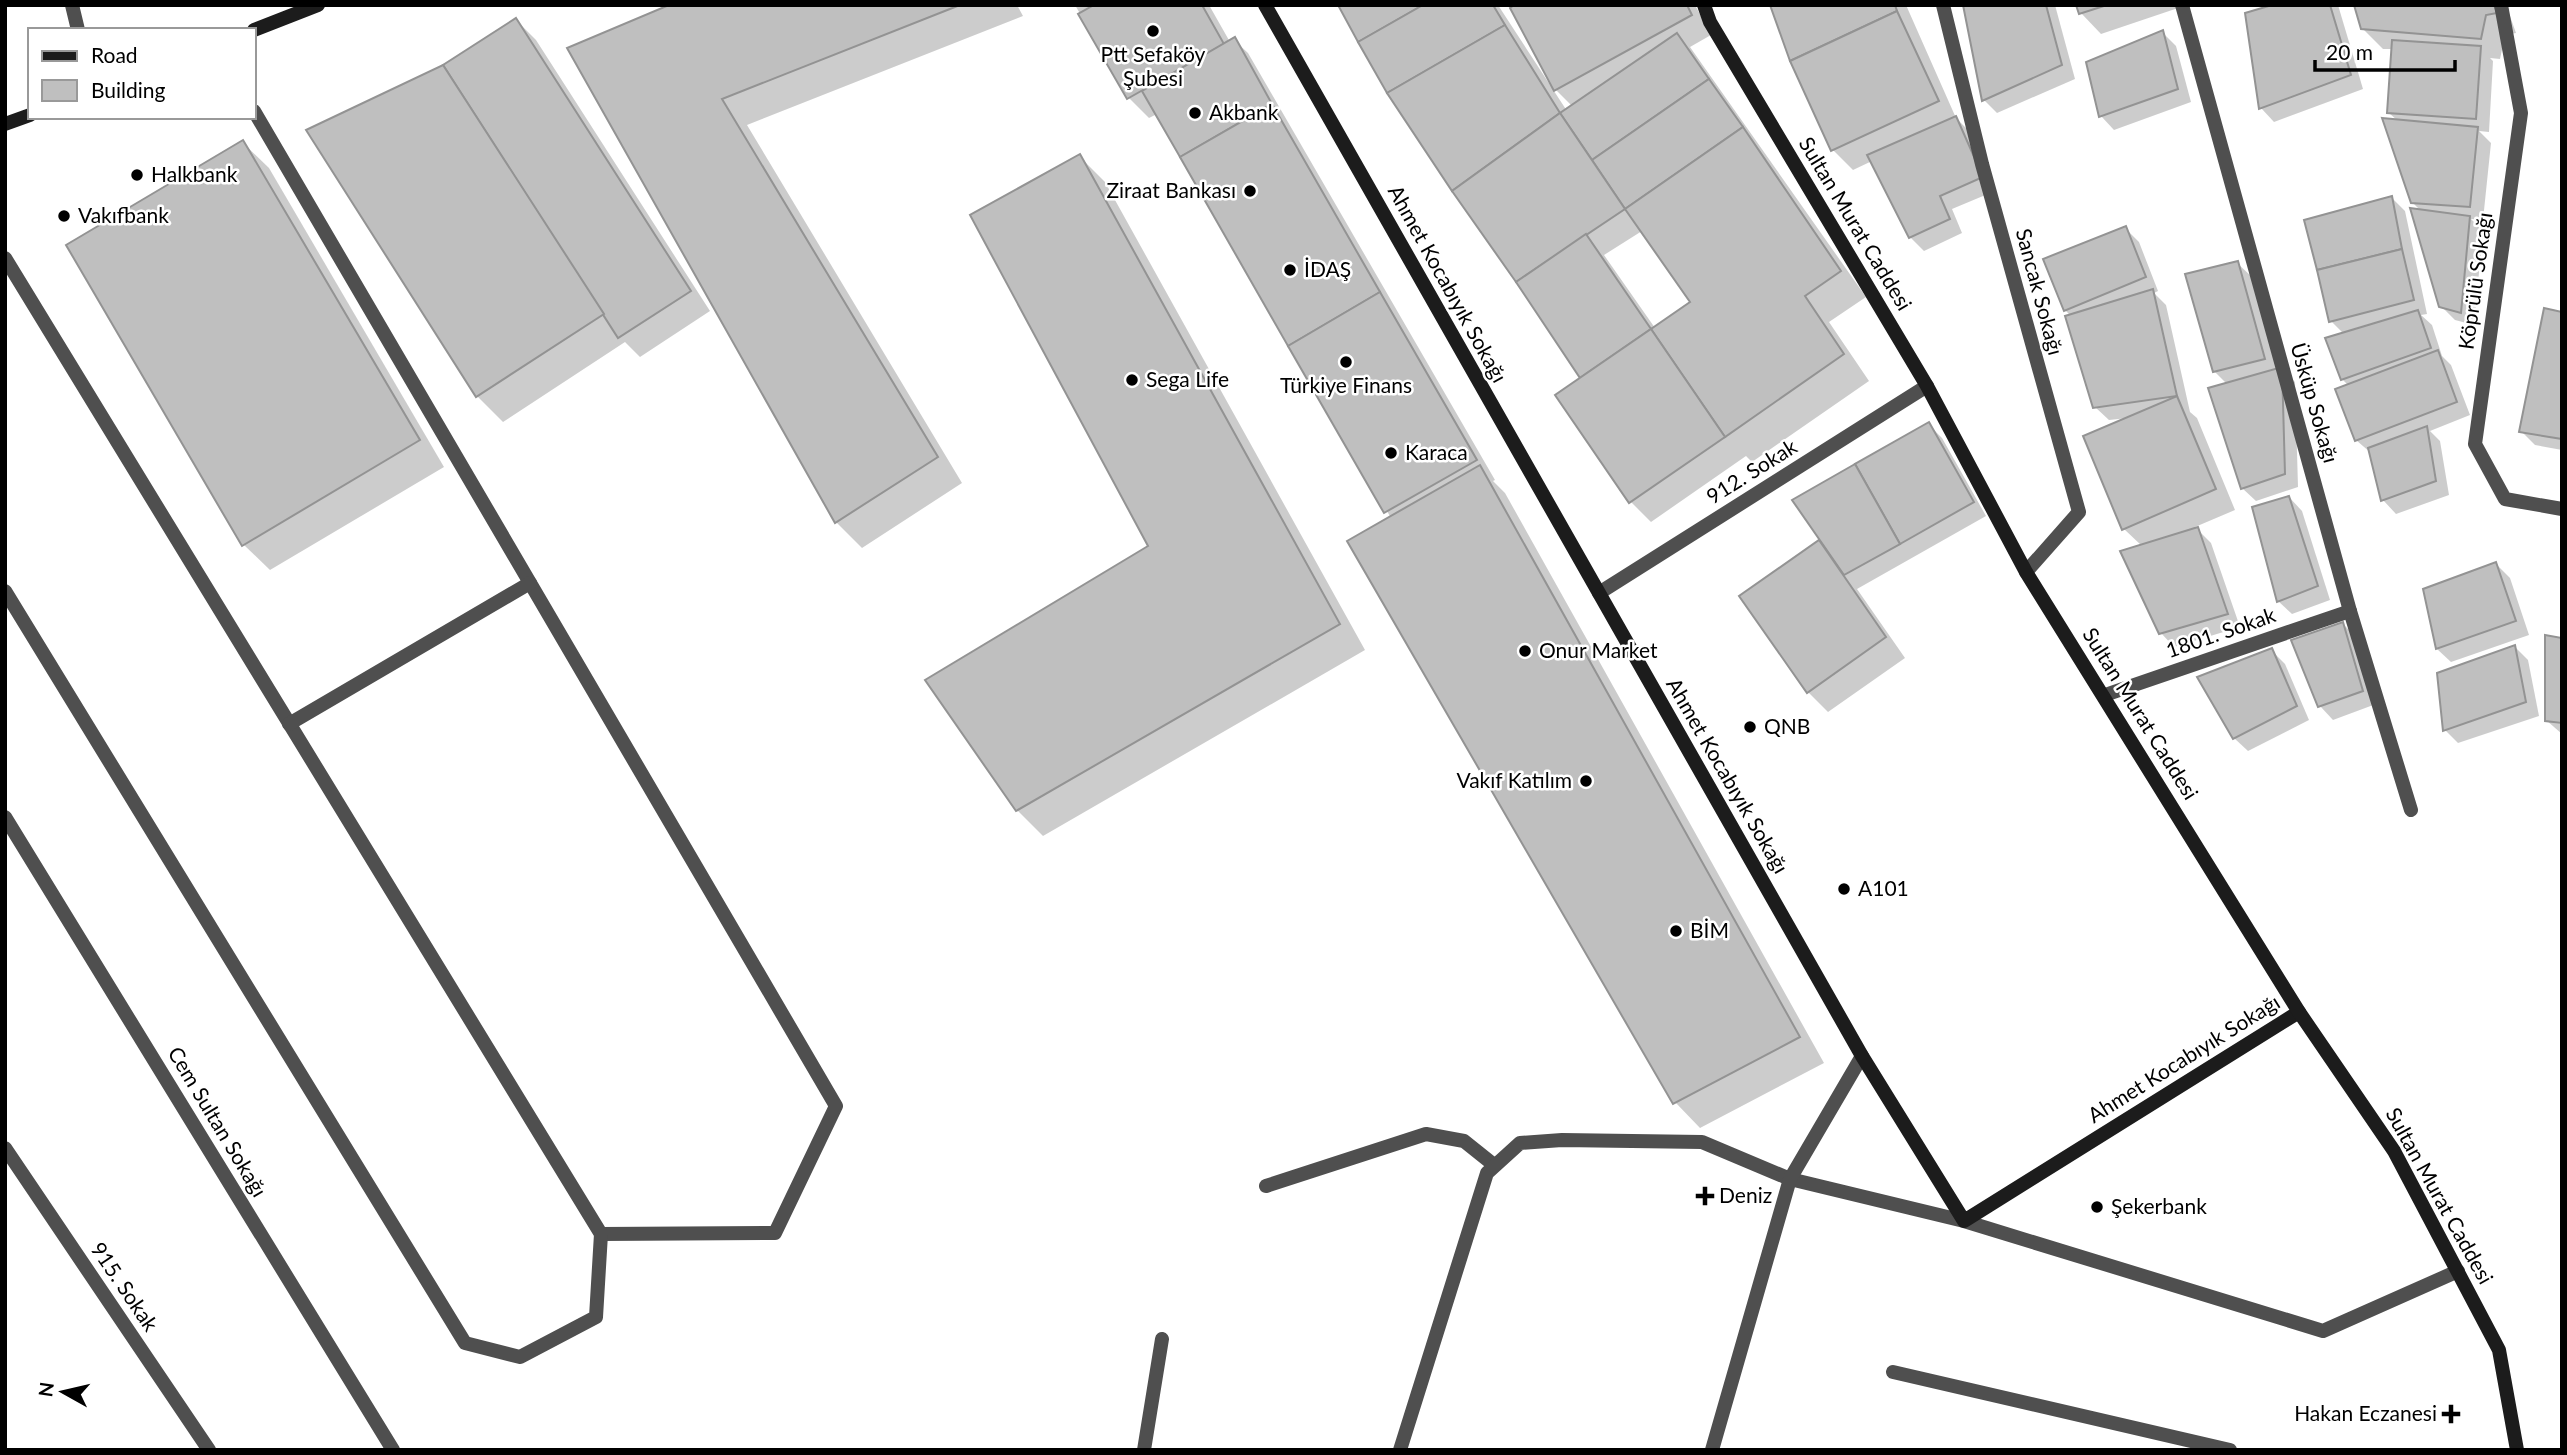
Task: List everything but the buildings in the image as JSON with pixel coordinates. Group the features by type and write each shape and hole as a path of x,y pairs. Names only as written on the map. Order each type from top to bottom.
{"street":[{"path":"72,5 78,28"},
{"path":"256,29 318,5"},
{"name":"Ahmet Kocabıyık Sokağı","path":"1265,5 1862,1056 1964,1222 2299,1012"},
{"name":"Sultan Murat Caddesi","path":"1704,5 1710,22 1927,386 2026,572 2105,695 2299,1012 2394,1151 2499,1350 2516,1450"},
{"name":"Sancak Sokağı","path":"1944,5 1982,164 2079,512 2026,572"},
{"name":"Üsküp Sokağı","path":"2182,5 2350,611 2411,810"},
{"name":"Köprülü Sokağı","path":"2501,5 2521,113 2475,444 2505,499 2562,509"},
{"path":"256,114 836,1106 775,1233 601,1234"},
{"path":"5,124 28,116"},
{"path":"5,258 601,1234 596,1317 520,1357 465,1343 5,592"},
{"name":"912. Sokak","path":"1599,593 1927,386"},
{"path":"289,724 530,583"},
{"name":"1801. Sokak","path":"2105,695 2350,611"},
{"name":"Cem Sultan Sokağı","path":"5,817 393,1450"},
{"path":"1713,1450 1790,1179 1862,1056"},
{"path":"1266,1186 1426,1134 1465,1141 1494,1165"},
{"path":"1400,1450 1488,1173 1520,1143 1562,1140 1702,1142 1790,1179 1964,1222 2323,1331 2458,1271"},
{"name":"915. Sokak","path":"5,1148 209,1450"},
{"path":"1143,1450 1162,1339"},
{"path":"1893,1371 2230,1450"}],"place":[{"name":"Ptt Sefaköy Şubesi","path":"1153,31"},
{"name":"Akbank","path":"1195,113"},
{"name":"Halkbank","path":"137,175"},
{"name":"Ziraat Bankası","path":"1250,191"},
{"name":"Vakıfbank","path":"64,216"},
{"name":"İDAŞ","path":"1290,270"},
{"name":"Türkiye Finans","path":"1346,362"},
{"name":"Sega Life","path":"1132,380"},
{"name":"Karaca","path":"1391,453"},
{"name":"Onur Market","path":"1525,651"},
{"name":"QNB","path":"1750,727"},
{"name":"Vakıf Katılım","path":"1586,781"},
{"name":"A101","path":"1844,889"},
{"name":"BİM","path":"1676,931"},
{"name":"Deniz","path":"1705,1196"},
{"name":"Şekerbank","path":"2097,1207"},
{"name":"Hakan Eczanesi","path":"2451,1414"}]}
